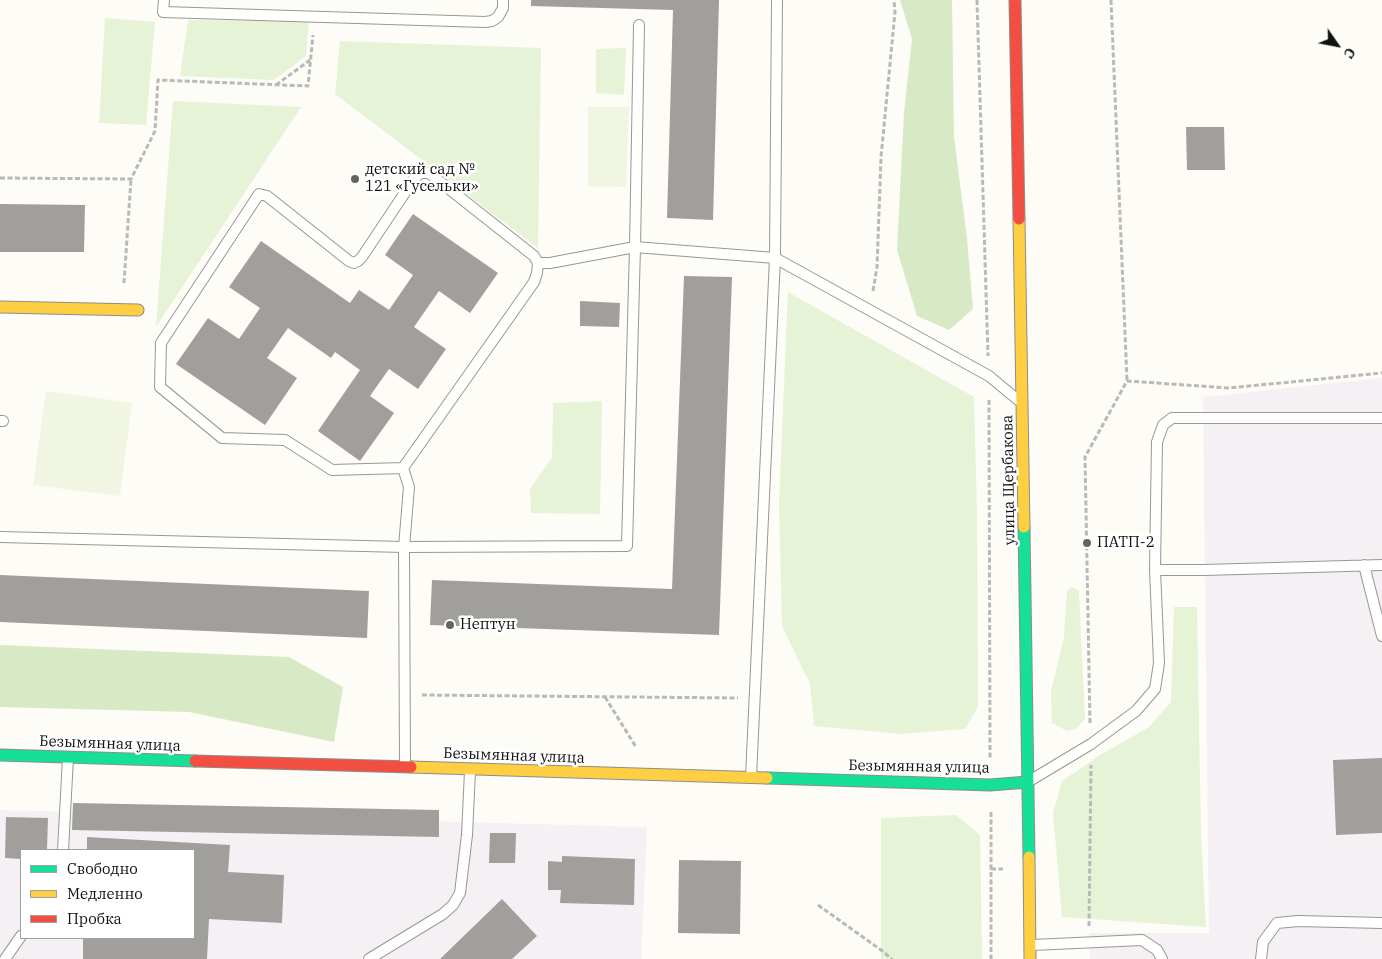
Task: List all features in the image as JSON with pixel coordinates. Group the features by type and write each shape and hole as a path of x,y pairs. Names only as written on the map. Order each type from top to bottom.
{"street":[{"name":"улица Щербакова","path":"1015,0 1030,959"},
{"path":"0,307 138,310"},
{"name":"Безымянная улица","path":"0,755 990,785 1028,782"}],"lane":[{"path":"164,0 163,12 485,22 492,21 498,16 503,8 503,0"},
{"path":"751,778 775,258 777,0"},
{"path":"0,537 404,547 627,546 639,26"},
{"path":"429,173 534,256 538,263 534,282 403,468 332,470 285,440 222,438 160,387 161,343 259,194 267,196 354,263 362,257 414,179 419,174 429,173"},
{"path":"538,263 550,263 635,247 775,258 989,376 1022,404"},
{"path":"1028,782 1091,744 1136,711 1155,689 1160,664 1155,570 1157,442 1163,425 1172,418 1382,418"},
{"path":"403,468 409,487 404,547 405,768"},
{"path":"1155,570 1382,564"},
{"path":"1364,565 1382,636"},
{"path":"64,849 68,757"},
{"path":"369,959 443,914 453,905 460,893 470,770"},
{"path":"1262,959 1263,942 1277,923 1298,921 1382,923"},
{"path":"5,959 20,937"},
{"path":"1030,945 1142,940 1157,950 1162,959"}],"path":[{"path":"871,311 876,267 881,158 894,0"},
{"path":"977,0 989,376 991,959"},
{"path":"1089,933 1091,744 1085,457 1127,381 1111,0"},
{"path":"122,309 131,179 155,131 158,80 308,86 314,17"},
{"path":"276,85 310,60"},
{"path":"0,178 131,179"},
{"path":"1127,381 1229,388 1382,373"},
{"path":"405,695 754,698"},
{"path":"604,696 654,775"},
{"path":"991,869 1029,868"},
{"path":"818,906 892,959"}],"shaded area":[{"path":"1382,378 1382,959 1090,959 1089,933 1209,933 1203,397"},
{"path":"0,810 647,827 641,959 0,959"}],"green space":[{"path":"900,0 952,0 954,137 967,238 973,309 949,330 917,316 897,250 904,112 912,39"},
{"path":"105,18 155,22 146,125 99,123"},
{"path":"188,20 309,21 306,56 274,80 180,76"},
{"path":"340,41 541,48 538,248 335,94"},
{"path":"626,48 624,95 596,93 596,49"},
{"path":"173,101 301,107 156,327"},
{"path":"588,107 629,107 626,187 588,186"},
{"path":"788,292 974,397 978,707 965,729 901,734 814,726 810,684 782,626 779,503"},
{"path":"46,391 132,403 120,496 33,485"},
{"path":"602,401 600,514 531,513 530,489 552,458 553,403"},
{"path":"1071,587 1079,590 1085,719 1077,728 1067,731 1052,723 1051,692 1064,637 1067,591"},
{"path":"1174,607 1197,607 1201,835 1206,927 1062,917 1053,813 1062,781 1100,755 1149,727 1171,702"},
{"path":"0,645 289,657 343,687 334,742 189,712 0,707"},
{"path":"956,815 980,835 982,959 881,959 881,818"}],"building":[{"path":"531,0 719,0 713,220 667,218 673,10 531,6"},
{"path":"1186,127 1224,127 1225,170 1187,170"},
{"path":"0,204 85,205 84,252 0,252"},
{"path":"413,214 498,273 470,313 439,291 414,327 446,349 418,389 389,369 370,396 394,413 360,461 318,431 360,370 335,352 331,358 288,328 267,358 297,378 265,425 176,364 208,318 239,339 260,308 229,287 261,241 350,303 359,290 389,310 413,275 385,255"},
{"path":"684,276 732,277 719,635 430,625 432,580 672,589"},
{"path":"580,301 620,303 619,327 580,326"},
{"path":"0,575 369,591 367,638 0,622"},
{"path":"1382,758 1382,833 1336,835 1333,760"},
{"path":"73,803 439,810 439,837 72,830"},
{"path":"6,817 48,818 47,849 20,849 20,859 5,858"},
{"path":"490,833 516,833 515,863 489,863"},
{"path":"87,837 230,845 228,872 284,875 282,923 209,919 207,959 83,959 83,939 195,939 195,849 87,849"},
{"path":"562,856 635,859 634,905 560,903 561,890 548,890 548,861 562,862"},
{"path":"679,860 741,861 740,934 678,933"},
{"path":"502,899 537,936 512,959 440,959"}],"traffic: fast":[{"path":"1024,527 1029,857"},
{"path":"0,755 195,761"},
{"path":"767,778 990,785 1028,782"}],"traffic: slow":[{"path":"1019,219 1024,527"},
{"path":"0,307 138,310"},
{"path":"411,767 767,778"},
{"path":"1029,857 1030,959"}],"traffic: jam":[{"path":"1015,0 1019,219"},
{"path":"195,761 411,767"}],"place":[{"name":"детский сад № 121 «Гусельки»","path":"355,179"},
{"name":"ПАТП-2","path":"1087,543"},
{"name":"Нептун","path":"450,625"}]}
